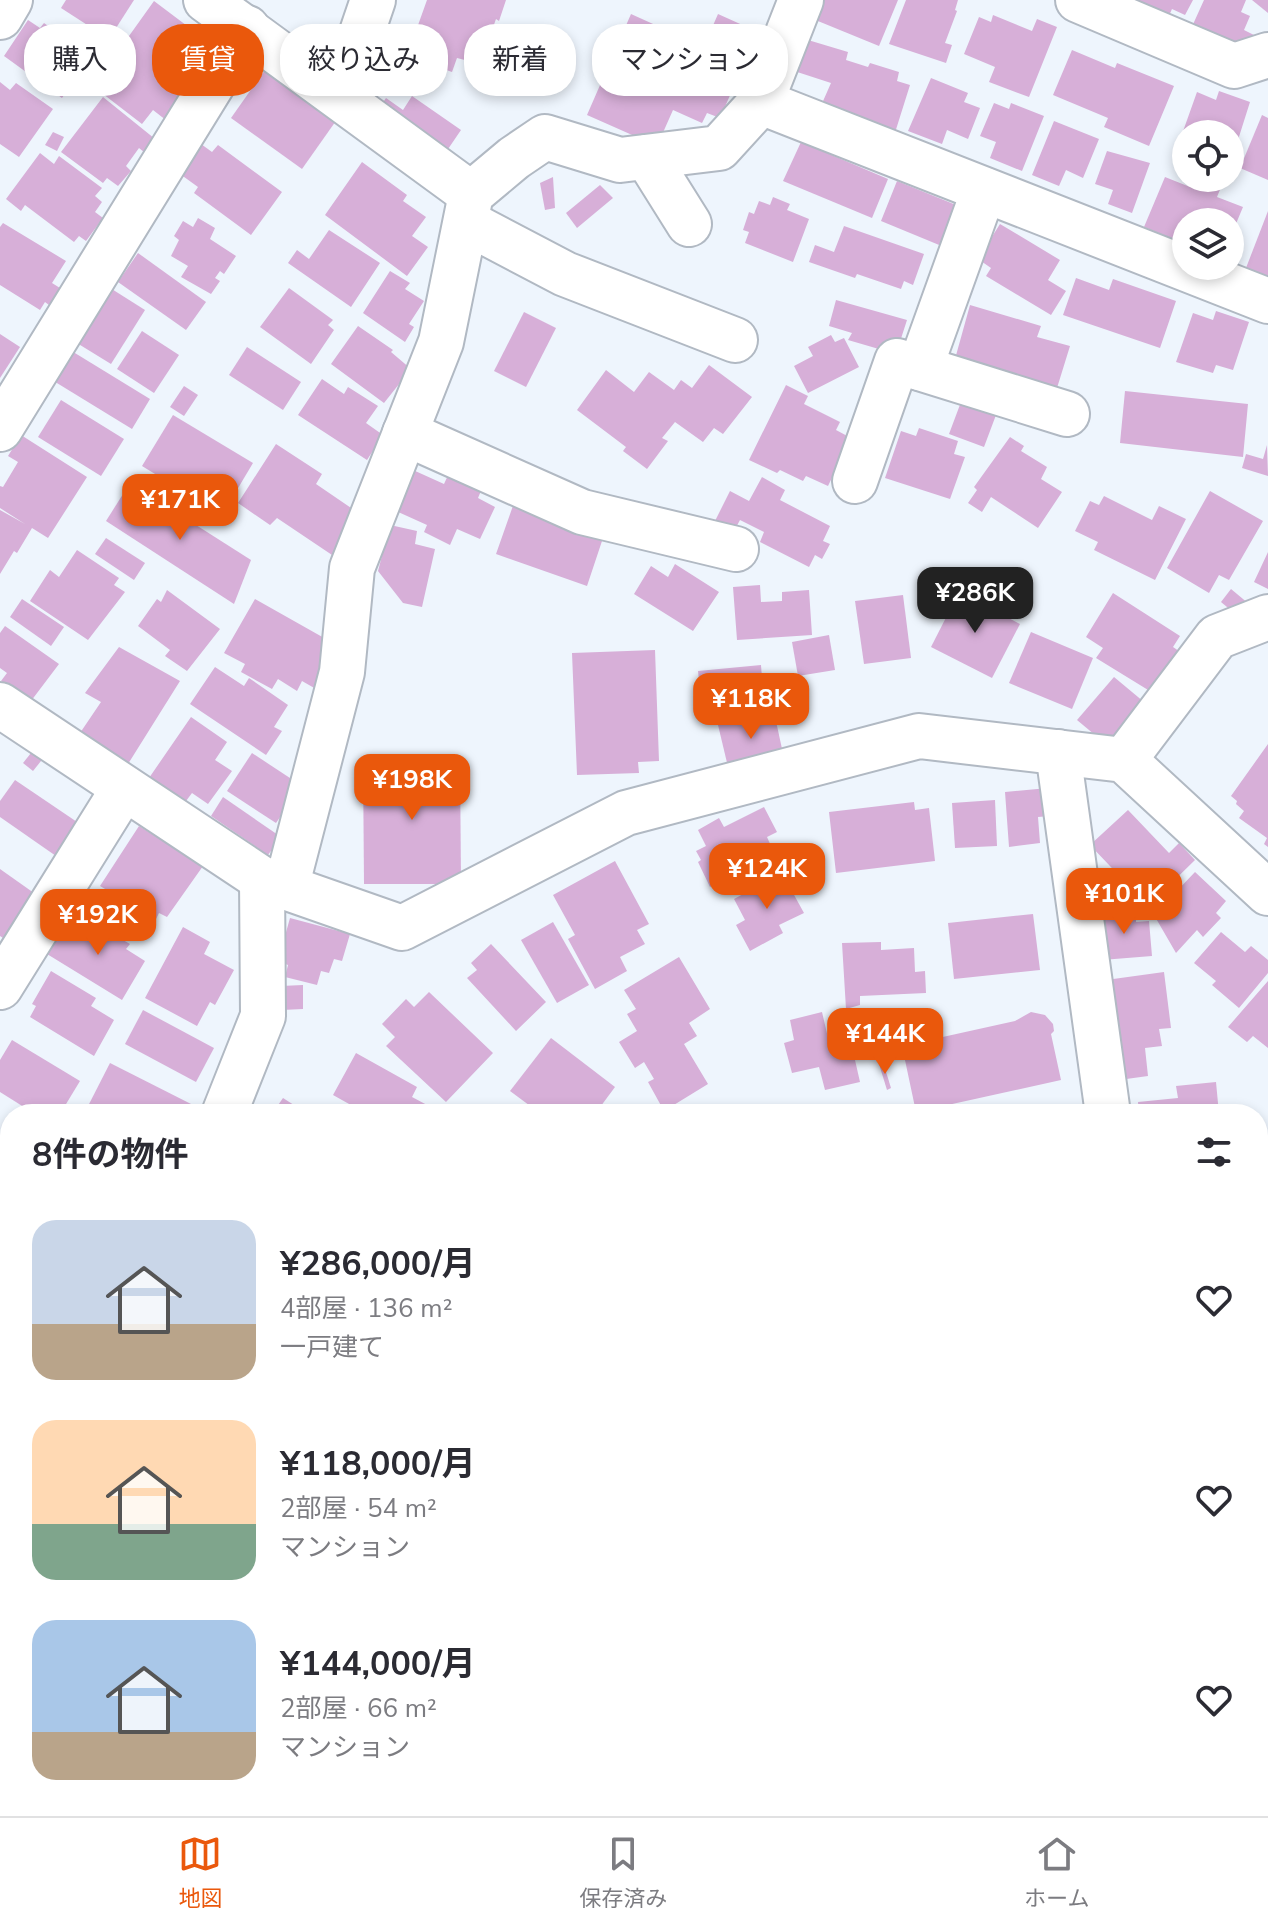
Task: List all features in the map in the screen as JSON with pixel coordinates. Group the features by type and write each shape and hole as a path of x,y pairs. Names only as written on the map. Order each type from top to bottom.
{"street":[{"path":"0,17 10,0"},
{"path":"206,0 241,24"},
{"path":"340,97 373,0"},
{"path":"228,1104 263,1016 274,884 342,672 352,568 441,342 468,208 514,158 545,137 620,160 719,148 761,102 801,0"},
{"path":"1078,0 1234,66 1268,55"},
{"path":"264,41 340,97 468,208 565,274 735,340"},
{"path":"0,429 205,96"},
{"path":"761,102 1268,301"},
{"path":"647,157 689,224"},
{"path":"920,368 984,190"},
{"path":"855,481 897,361 1067,414"},
{"path":"405,433 582,512 736,549"},
{"path":"1124,760 1217,637 1268,617"},
{"path":"0,705 274,884 402,928 626,813 919,736 1124,760 1268,893"},
{"path":"1058,752 1107,1104"},
{"path":"0,987 124,788"}],"building":[{"path":"66,0 134,0 119,24 86,24 61,8"},
{"path":"427,0 506,0 499,21 496,19 494,24 464,24 464,60 457,58 452,72 448,71 448,24 418,24"},
{"path":"821,0 898,0 879,46 813,19"},
{"path":"906,0 958,0 945,43 952,45 946,63 889,44"},
{"path":"1114,0 1193,0 1185,15 1172,9 1167,20"},
{"path":"1204,0 1246,0 1241,12 1250,16 1244,30 1254,35 1245,56 1190,31"},
{"path":"1252,0 1268,0 1268,13"},
{"path":"154,1 185,24 152,24 152,96 192,96 171,124 153,110 142,124 106,96 136,96 136,26"},
{"path":"631,14 653,24 627,24"},
{"path":"718,14 740,24 714,24"},
{"path":"993,15 1032,31 1037,19 1057,27 1029,97 989,82 995,67 964,54 979,17 991,22"},
{"path":"24,26 24,70 4,56"},
{"path":"798,37 848,52 846,60 899,72 897,81 910,85 893,139 820,108 831,83 788,69"},
{"path":"1072,50 1115,68 1117,63 1174,86 1149,146 1104,127 1108,118 1053,95"},
{"path":"267,67 280,76 280,96 307,96 338,118 302,169 231,118 247,96 264,96 264,71"},
{"path":"931,78 968,93 964,102 980,108 968,139 947,130 942,144 908,131"},
{"path":"0,82 10,90 16,83 24,89 24,96 34,96 53,109 19,157 0,144"},
{"path":"1219,91 1250,102 1244,121 1187,120 1197,92 1216,100"},
{"path":"412,96 461,130 446,152 379,108 386,98 403,110"},
{"path":"595,96 730,96 720,118 707,113 702,123 673,110 657,146 587,115"},
{"path":"103,97 165,147 155,161 139,148 126,166 131,171 118,186 107,178 103,183 61,152"},
{"path":"994,103 1009,109 1011,103 1044,116 1022,171 990,158 996,142 980,136"},
{"path":"1262,115 1268,118 1268,180 1244,170 1244,158"},
{"path":"1054,121 1099,139 1083,178 1066,170 1059,186 1032,175"},
{"path":"53,132 64,137 57,151 45,145"},
{"path":"801,142 888,179 872,218 783,181"},
{"path":"201,144 212,152 218,145 282,192 251,235 194,193 198,187 180,174"},
{"path":"1107,151 1150,163 1132,213 1108,204 1113,190 1095,184"},
{"path":"40,153 54,164 59,156 102,188 95,196 102,202 95,212 103,218 86,241 79,236 74,242 25,205 21,211 6,199"},
{"path":"362,162 407,195 403,201 426,217 412,236 428,247 407,276 325,215"},
{"path":"553,177 555,208 545,210 540,183"},
{"path":"1165,177 1172,180 1172,192 1219,192 1217,197 1243,207 1172,208 1172,238 1144,227"},
{"path":"897,181 961,207 944,247 881,221"},
{"path":"600,185 613,198 577,228 566,213"},
{"path":"773,197 790,204 787,210 809,219 793,262 745,243 749,232 743,230 749,212 754,214 759,201 770,205"},
{"path":"1268,211 1268,277 1246,268"},
{"path":"198,218 215,228 210,239 236,256 224,274 220,271 215,278 220,281 211,294 181,277 188,266 171,256 179,240 174,236 183,221 193,227"},
{"path":"3,223 66,261 52,283 60,288 49,305 45,302 40,310 0,285 0,227"},
{"path":"1000,224 1060,260 1048,280 1066,291 1051,315 986,276 991,268 978,259"},
{"path":"844,226 924,254 913,285 904,281 901,289 809,262 815,245 834,252"},
{"path":"329,230 380,263 351,307 288,263 297,250 309,259"},
{"path":"138,253 206,302 186,330 118,282"},
{"path":"390,271 410,283 405,289 424,301 409,324 414,327 405,342 363,313"},
{"path":"1076,278 1109,290 1113,279 1176,301 1160,348 1063,315"},
{"path":"107,286 145,310 111,364 72,340"},
{"path":"289,288 333,320 328,325 334,330 311,364 260,327"},
{"path":"836,300 907,320 896,354 848,340 852,333 829,326"},
{"path":"970,305 1041,326 1037,337 1070,346 1057,388 955,359"},
{"path":"1216,311 1249,322 1233,370 1216,365 1213,373 1176,362 1193,313 1213,320"},
{"path":"524,312 556,328 526,387 494,371"},
{"path":"358,326 393,350 391,352 411,369 384,403 331,364"},
{"path":"142,331 179,355 154,393 117,369"},
{"path":"0,334 20,347 0,378"},
{"path":"831,335 835,342 844,338 859,367 808,393 794,366 813,356 808,347"},
{"path":"247,347 301,382 283,410 229,375"},
{"path":"70,350 150,399 132,429 52,380"},
{"path":"709,365 752,397 723,434 714,428 703,442 675,422 662,438 668,441 647,469 623,451 626,447 577,410 606,370 634,392 649,372 674,390 681,380 692,388"},
{"path":"322,379 344,394 348,387 378,406 366,423 383,435 367,460 298,415"},
{"path":"786,385 808,396 804,404 840,422 836,430 851,438 828,486 806,476 803,481 780,470 777,473 749,460"},
{"path":"184,386 198,395 184,416 170,407"},
{"path":"1125,391 1248,404 1243,457 1120,443"},
{"path":"61,400 124,439 101,476 38,437"},
{"path":"961,402 996,415 984,447 949,434"},
{"path":"173,415 253,463 222,515 142,466"},
{"path":"919,428 958,441 954,454 965,457 950,499 885,478 901,431 916,436"},
{"path":"21,435 87,477 48,538 32,528 0,574 0,510 25,524 0,508 0,486 3,487 18,462 8,456"},
{"path":"1010,437 1024,446 1021,451 1047,467 1041,479 1062,492 1038,528 991,497 982,512 968,503 977,490 974,487"},
{"path":"276,444 322,474 316,484 357,512 338,559 277,518 270,525 238,503"},
{"path":"1267,445 1268,476 1242,468 1246,454 1263,459"},
{"path":"413,470 444,484 450,471 483,486 478,498 495,507 480,539 457,529 450,545 424,532 427,525 396,511"},
{"path":"762,477 785,490 780,500 830,526 823,541 830,544 822,559 815,555 809,567 760,542 764,532 740,520 733,533 714,523 730,491 749,501"},
{"path":"130,483 251,560 234,604 106,521"},
{"path":"1210,491 1263,521 1229,580 1219,575 1209,593 1167,568"},
{"path":"1104,496 1152,520 1159,506 1186,519 1155,580 1094,550 1098,542 1075,531 1090,501 1099,505"},
{"path":"515,500 556,514 553,523 602,541 587,586 496,554"},
{"path":"390,525 417,531 415,544 435,549 422,607 403,603 378,571"},
{"path":"106,538 145,563 134,580 95,554"},
{"path":"77,550 119,578 114,585 125,592 88,640 30,601 50,570 59,577"},
{"path":"1268,552 1268,589 1254,582"},
{"path":"675,564 719,592 693,631 634,594 651,566 668,577"},
{"path":"760,585 761,602 782,601 782,592 809,590 812,635 737,640 733,587"},
{"path":"1231,589 1255,609 1245,622 1221,602"},
{"path":"167,590 220,629 187,671 165,656 170,650 138,626 157,599 161,602"},
{"path":"959,592 1020,624 992,678 931,647"},
{"path":"1113,593 1180,636 1173,647 1189,658 1153,693 1096,658 1103,648 1086,637"},
{"path":"903,595 911,658 864,664 855,601"},
{"path":"22,599 64,627 51,646 10,617"},
{"path":"255,599 333,643 327,670 316,689 302,681 297,691 278,679 272,689 241,672 245,664 224,653"},
{"path":"5,626 59,664 31,701 1,681 7,673 0,668 0,633"},
{"path":"1031,632 1093,658 1072,709 1009,683"},
{"path":"829,635 835,670 798,676 792,642"},
{"path":"119,647 180,681 128,764 80,733 101,702 85,693"},
{"path":"655,650 659,761 638,762 639,773 577,775 572,653"},
{"path":"761,665 764,704 702,710 698,671"},
{"path":"215,667 244,686 249,678 288,705 274,727 282,731 266,755 190,704"},
{"path":"1114,677 1144,702 1107,745 1077,720"},
{"path":"774,712 784,758 729,771 718,725"},
{"path":"191,717 227,742 215,760 232,771 208,804 192,793 186,801 149,778"},
{"path":"1268,744 1268,847 1264,844 1267,838 1239,818 1244,811 1231,796"},
{"path":"35,748 45,756 33,771 23,763"},
{"path":"252,753 293,780 298,791 276,823 227,791"},
{"path":"460,759 461,884 364,884 363,760"},
{"path":"15,780 80,824 56,856 0,817 0,801"},
{"path":"1048,788 1050,816 1038,817 1040,843 1009,847 1005,792"},
{"path":"223,797 281,837 268,855 211,816"},
{"path":"995,800 997,846 955,848 952,803"},
{"path":"914,802 915,810 929,808 935,861 836,873 829,812"},
{"path":"764,807 777,832 767,837 775,855 710,887 698,862 701,860 696,851 706,846 698,830 719,818 724,827"},
{"path":"1128,810 1169,853 1179,843 1195,860 1148,906 1090,845"},
{"path":"139,826 203,866 167,917 159,913 156,919 100,886"},
{"path":"615,861 649,924 637,930 645,944 620,957 627,971 595,989 568,939 575,935 553,895"},
{"path":"0,869 41,898 6,940 0,936"},
{"path":"1195,872 1226,901 1216,913 1221,918 1203,937 1197,930 1176,953 1154,915"},
{"path":"782,873 804,913 779,925 783,933 750,951 736,925 745,920 734,899"},
{"path":"1136,909 1136,922 1149,921 1152,956 1102,960 1098,913"},
{"path":"1033,914 1040,970 954,979 948,923"},
{"path":"81,916 130,944 126,949 145,961 122,1000 47,954 60,932 69,938"},
{"path":"290,918 350,934 342,961 334,959 329,973 321,971 317,985 285,977 288,965 278,961"},
{"path":"553,922 589,985 557,1003 521,940"},
{"path":"183,927 210,942 204,954 234,970 215,1005 210,1002 197,1026 145,998"},
{"path":"1221,932 1245,952 1251,946 1268,960 1268,973 1239,1008 1212,985 1216,981 1194,963"},
{"path":"881,942 881,950 914,948 915,972 925,971 926,993 860,996 860,1005 846,1009 842,943"},
{"path":"491,944 546,1002 516,1031 467,978 477,970 471,963"},
{"path":"679,957 710,1009 689,1023 697,1036 684,1044 708,1084 675,1104 660,1104 648,1082 654,1079 644,1062 635,1068 619,1042 637,1031 627,1014 636,1009 624,990"},
{"path":"51,971 96,998 91,1006 114,1020 94,1056 30,1017 36,1006 32,1004"},
{"path":"1164,972 1171,1028 1159,1029 1162,1046 1145,1048 1148,1076 1119,1080 1106,980"},
{"path":"1268,981 1268,1048 1253,1036 1247,1042 1228,1027"},
{"path":"303,985 303,1009 282,1010 281,986"},
{"path":"429,992 493,1053 446,1102 386,1046 395,1037 382,1024 406,999 414,1007"},
{"path":"143,1010 214,1048 196,1082 125,1044"},
{"path":"822,1012 829,1042 850,1038 860,1082 825,1090 819,1067 792,1073 784,1043 794,1040 790,1020"},
{"path":"1031,1012 1045,1015 1053,1024 1051,1034 1061,1080 952,1104 914,1104 902,1046 1015,1021"},
{"path":"551,1038 615,1087 602,1104 528,1104 510,1091"},
{"path":"12,1040 80,1081 66,1104 19,1104 0,1092 0,1060"},
{"path":"356,1053 417,1087 412,1097 425,1104 349,1104 333,1095"},
{"path":"883,1062 891,1088 887,1090 879,1064"},
{"path":"110,1063 191,1104 89,1104"},
{"path":"1216,1082 1218,1104 1138,1104 1178,1098 1176,1086"},
{"path":"283,1098 292,1104 279,1104"}]}
